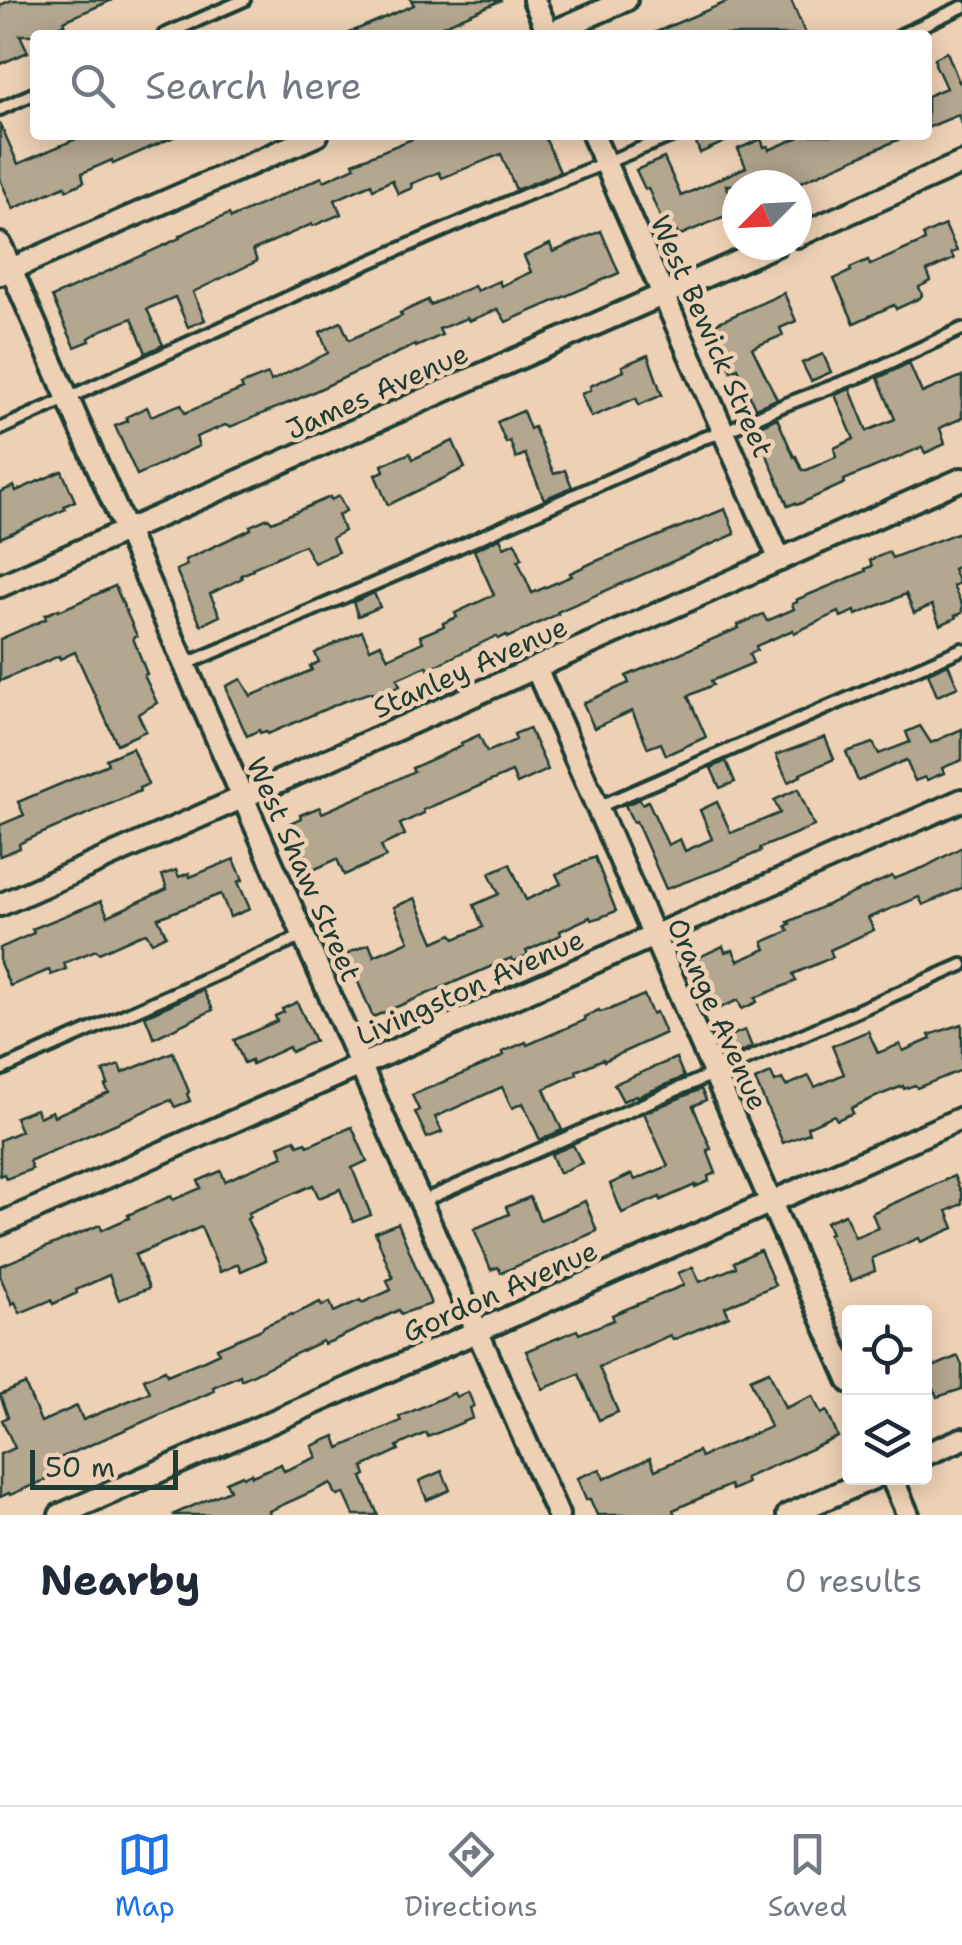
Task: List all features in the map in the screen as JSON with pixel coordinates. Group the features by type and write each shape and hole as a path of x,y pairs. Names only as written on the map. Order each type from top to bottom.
{"street":[{"path":"534,0 546,30"},
{"path":"559,30 626,0"},
{"path":"6,271 306,140"},
{"name":"West Bewick Street","path":"595,140 780,560"},
{"path":"812,229 962,163"},
{"name":"West Shaw Street","path":"0,244 6,271 68,399 558,1515"},
{"name":"James Avenue","path":"0,586 741,260"},
{"name":"Stanley Avenue","path":"0,905 962,479"},
{"name":"Orange Avenue","path":"536,668 842,1364"},
{"name":"Livingston Avenue","path":"0,1224 962,800"},
{"name":"Gordon Avenue","path":"60,1515 962,1118"},
{"path":"932,1451 962,1438"},
{"path":"788,1515 857,1485"},
{"path":"895,1485 908,1515"}],"lane":[{"path":"175,30 244,0"},
{"path":"912,30 962,7"},
{"path":"0,108 30,95"},
{"path":"0,429 323,282 662,140"},
{"path":"184,665 703,438 864,374 962,328"},
{"path":"598,808 962,649"},
{"path":"0,1070 303,936"},
{"path":"420,1202 962,965"}],"building":[{"path":"12,0 112,0 52,30 30,30 30,35 20,35 28,52 0,64 0,5"},
{"path":"411,0 502,0 433,30 356,30 414,5"},
{"path":"731,0 791,0 804,30 661,30"},
{"path":"947,52 959,82 962,80 962,124 958,115 932,126 932,94 946,88 935,58"},
{"path":"0,123 18,164 73,140 167,140 82,173 84,182 67,190 65,186 13,209 0,179"},
{"path":"410,140 546,140 560,172 516,190 501,154 442,178 439,172 398,194 392,180 373,189 371,184 335,200 341,214 253,250 257,261 193,292 205,320 188,327 175,297 147,309 163,345 146,353 132,318 75,347 52,297 198,227 229,214 231,218 322,177 324,181 355,167 353,163"},
{"path":"695,140 729,140 700,153"},
{"path":"759,140 764,147 769,150 792,140 898,140 812,177 812,170 739,170 746,167 738,149"},
{"path":"664,158 681,196 722,178 722,217 678,236 677,232 668,236 636,170"},
{"path":"945,225 957,251 951,253 954,259 927,271 931,281 919,287 920,298 854,323 834,279 868,260 870,265 925,241 923,235"},
{"path":"601,231 619,273 506,322 498,309 439,329 442,335 416,347 230,427 225,425 196,437 199,446 137,475 115,426 128,421 126,417 147,407 151,416 181,404 185,413 268,374 271,381 328,353 320,332 341,322 349,340 428,300 430,305 474,286 477,291 499,281 501,286 531,272 524,256 550,244 553,252"},
{"path":"784,293 796,321 780,328 783,335 752,348 777,399 755,408 738,368 731,371 708,327"},
{"path":"823,354 831,372 811,381 802,363"},
{"path":"648,355 662,395 639,405 636,398 591,417 581,394 624,371 622,366"},
{"path":"909,363 922,393 962,376 962,418 940,428 945,444 925,453 922,447 788,506 762,443 757,445 751,430 777,418 794,457 802,470 807,470 836,457 834,448 854,439 835,395 850,389 867,431 895,419 878,378"},
{"path":"523,411 554,474 565,470 572,487 544,499 525,454 516,458 497,422"},
{"path":"453,441 465,468 388,505 375,475 384,471 382,465 410,453 413,459"},
{"path":"62,471 75,501 64,506 66,509 0,538 0,492 14,486 16,491"},
{"path":"339,496 346,511 338,515 344,531 332,538 338,552 314,563 304,545 252,568 242,578 210,594 220,616 201,625 176,570 187,565 185,560 268,518 272,522"},
{"path":"725,509 735,534 507,638 496,636 428,669 427,666 397,679 400,686 385,692 371,692 342,702 268,734 259,730 247,736 229,696 226,686 241,679 251,696 312,670 310,666 319,662 315,653 362,631 370,649 381,644 388,658 423,642 420,636 444,626 443,623 457,617 455,613 494,595 474,550 500,538 504,547 515,542 522,558 518,561 532,593 594,562"},
{"path":"962,531 962,565 953,569 959,583 953,586 962,605 962,613 956,618 940,625 932,605 914,613 906,594 856,615 855,611 841,617 839,612 756,646 757,650 749,654 753,663 688,696 706,737 666,755 661,743 648,748 632,711 594,728 583,703 629,683 626,676 763,614 767,621 794,609 792,604 796,600 866,571 872,566 870,560 889,552 892,558"},
{"path":"115,586 137,636 133,638 147,674 144,675 157,703 138,714 146,731 117,744 75,652 0,681 0,639"},
{"path":"374,593 380,607 358,616 353,602"},
{"path":"948,664 958,687 937,696 928,673"},
{"path":"920,726 931,743 962,729 962,760 927,780 925,777 915,781 906,760 858,781 846,752 873,743 879,754 910,742 906,732"},
{"path":"529,728 548,770 517,784 512,772 423,810 424,813 400,824 405,835 381,846 386,857 344,875 337,859 313,870 290,823 300,815 320,807 322,813 381,787 479,735 487,752 516,740 514,734"},
{"path":"825,737 834,759 788,782 776,755"},
{"path":"132,748 148,784 140,791 29,839 19,844 20,848 0,856 0,825 24,815 18,802 108,764 106,759"},
{"path":"726,761 735,782 720,788 711,768"},
{"path":"798,789 814,826 723,868 666,889 625,805 640,799 642,804 648,801 668,845 680,839 685,851 712,839 700,810 717,802 731,833 780,813 774,800"},
{"path":"962,847 962,888 923,905 919,897 868,918 874,930 830,950 833,957 793,974 796,981 755,998 757,1002 742,1009 738,1000 720,1008 697,958 723,946 725,952 733,950 738,961 766,949 763,942 789,931 788,922 892,876 894,879 925,867"},
{"path":"595,857 616,911 591,920 590,917 560,931 561,935 526,951 528,955 513,962 511,958 373,1017 346,954 369,944 374,956 409,941 394,907 415,898 434,942 452,934 455,939 483,927 474,905 499,894 489,873 510,864 526,900 561,884 556,874"},
{"path":"234,859 243,880 238,882 250,909 230,917 221,894 158,918 166,935 152,942 146,933 64,963 66,969 51,975 49,970 10,986 0,963 0,948 34,933 32,929 101,901 108,916 167,889 162,875 176,870 179,877 189,873 190,877"},
{"path":"203,990 213,1010 154,1038 145,1016"},
{"path":"644,995 665,1033 544,1089 562,1130 540,1140 523,1103 512,1108 502,1087 435,1117 442,1132 427,1138 412,1095 491,1062 504,1055 502,1052 585,1020 584,1017 599,1010"},
{"path":"297,1002 315,1041 291,1052 289,1047 252,1064 251,1060 244,1063 234,1040 277,1021 275,1016 284,1012 282,1009"},
{"path":"962,1024 962,1070 917,1088 903,1086 880,1095 851,1108 853,1113 837,1120 834,1115 807,1127 809,1133 783,1143 755,1080 771,1073 775,1082 782,1079 786,1086 809,1076 815,1087 844,1074 832,1046 868,1031 878,1053 900,1044 903,1051 931,1039 929,1035"},
{"path":"745,1030 752,1047 734,1055 727,1037"},
{"path":"173,1052 190,1101 175,1107 171,1100 29,1161 32,1169 6,1179 4,1174 0,1176 0,1140 21,1131 15,1117 36,1109 39,1117 52,1111 54,1116 109,1093 103,1071 119,1065 122,1073"},
{"path":"676,1058 684,1077 623,1101 614,1084"},
{"path":"701,1089 706,1100 693,1106 711,1149 707,1150 716,1173 695,1187 622,1213 610,1184 632,1174 635,1180 668,1166 644,1113"},
{"path":"352,1127 367,1161 352,1168 371,1215 353,1222 340,1189 319,1198 313,1185 248,1213 247,1219 266,1260 241,1271 238,1264 220,1272 201,1227 135,1255 149,1288 119,1300 109,1275 53,1304 51,1300 20,1313 15,1302 12,1304 0,1276 0,1266 100,1225 102,1230 171,1196 173,1200 201,1188 198,1181 221,1171 225,1181 283,1156 279,1146 295,1139 298,1145 306,1142 308,1146"},
{"path":"573,1145 582,1163 559,1173 551,1154"},
{"path":"954,1176 962,1204 947,1211 954,1228 872,1258 875,1271 851,1281 826,1222 845,1214 855,1237 878,1228 872,1213"},
{"path":"530,1197 540,1220 585,1201 597,1231 501,1273 498,1267 491,1270 474,1229 509,1214 506,1207"},
{"path":"398,1223 431,1304 401,1314 399,1310 241,1380 240,1375 213,1387 214,1391 51,1462 57,1475 0,1497 0,1454 15,1448 2,1420 8,1417 0,1395 25,1384 41,1422 77,1406 83,1420 150,1392 144,1379 165,1370 167,1375 204,1360 219,1353 217,1348 320,1302 322,1306 330,1302 334,1312 360,1300 362,1303 391,1290 387,1280 393,1278 375,1232"},
{"path":"760,1250 775,1285 725,1307 729,1316 673,1340 670,1335 599,1367 618,1412 599,1420 579,1374 543,1389 526,1351 614,1320 612,1315 684,1285 678,1273 693,1267 700,1282 736,1267 734,1262"},
{"path":"958,1356 962,1389 937,1397 932,1367"},
{"path":"769,1371 785,1408 813,1396 821,1414 827,1411 838,1437 745,1478 747,1483 732,1490 730,1485 673,1510 675,1515 597,1515 577,1478 600,1469 604,1479 650,1458 655,1470 698,1451 701,1457 770,1427 750,1379"},
{"path":"468,1392 474,1406 470,1408 473,1418 428,1437 426,1433 363,1467 366,1475 362,1477 378,1515 354,1515 344,1493 335,1493 331,1483 269,1511 270,1515 172,1515 230,1490 226,1482 242,1475 252,1476 281,1464 284,1471 317,1457 312,1446 335,1436 339,1448 442,1398"},
{"path":"442,1471 450,1490 427,1500 419,1481"}]}
